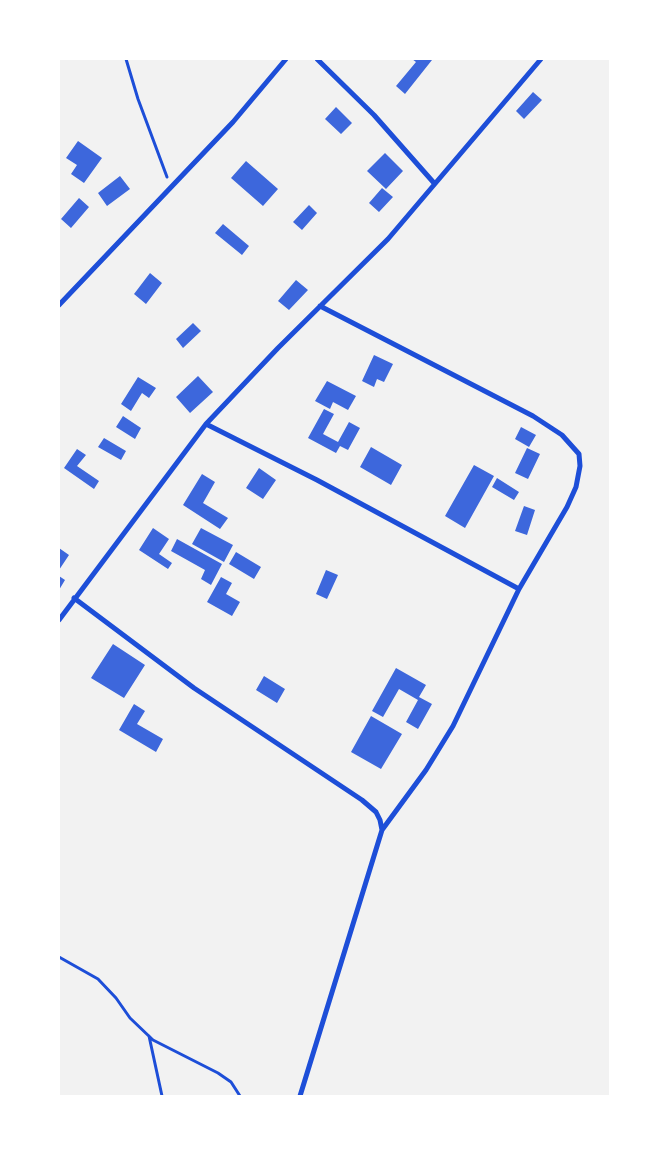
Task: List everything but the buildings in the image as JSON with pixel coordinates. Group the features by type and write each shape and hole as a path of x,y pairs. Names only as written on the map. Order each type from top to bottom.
{"street":[{"path":"59,305 233,122 286,59"},
{"path":"316,59 374,115 434,183"},
{"path":"59,620 206,424 388,239 540,59"},
{"path":"300,1096 382,830 426,770 453,726 519,588 567,508 576,487 580,466 579,454 574,446 549,425 320,306"},
{"path":"206,424 317,480 519,588"},
{"path":"74,598 194,688 362,800 376,812 382,830"}],"path":[{"path":"126,59 170,190"},
{"path":"59,957 98,979 116,998 130,1018 149,1036 218,1073 231,1082 240,1096"},
{"path":"149,1036 162,1096"}]}
